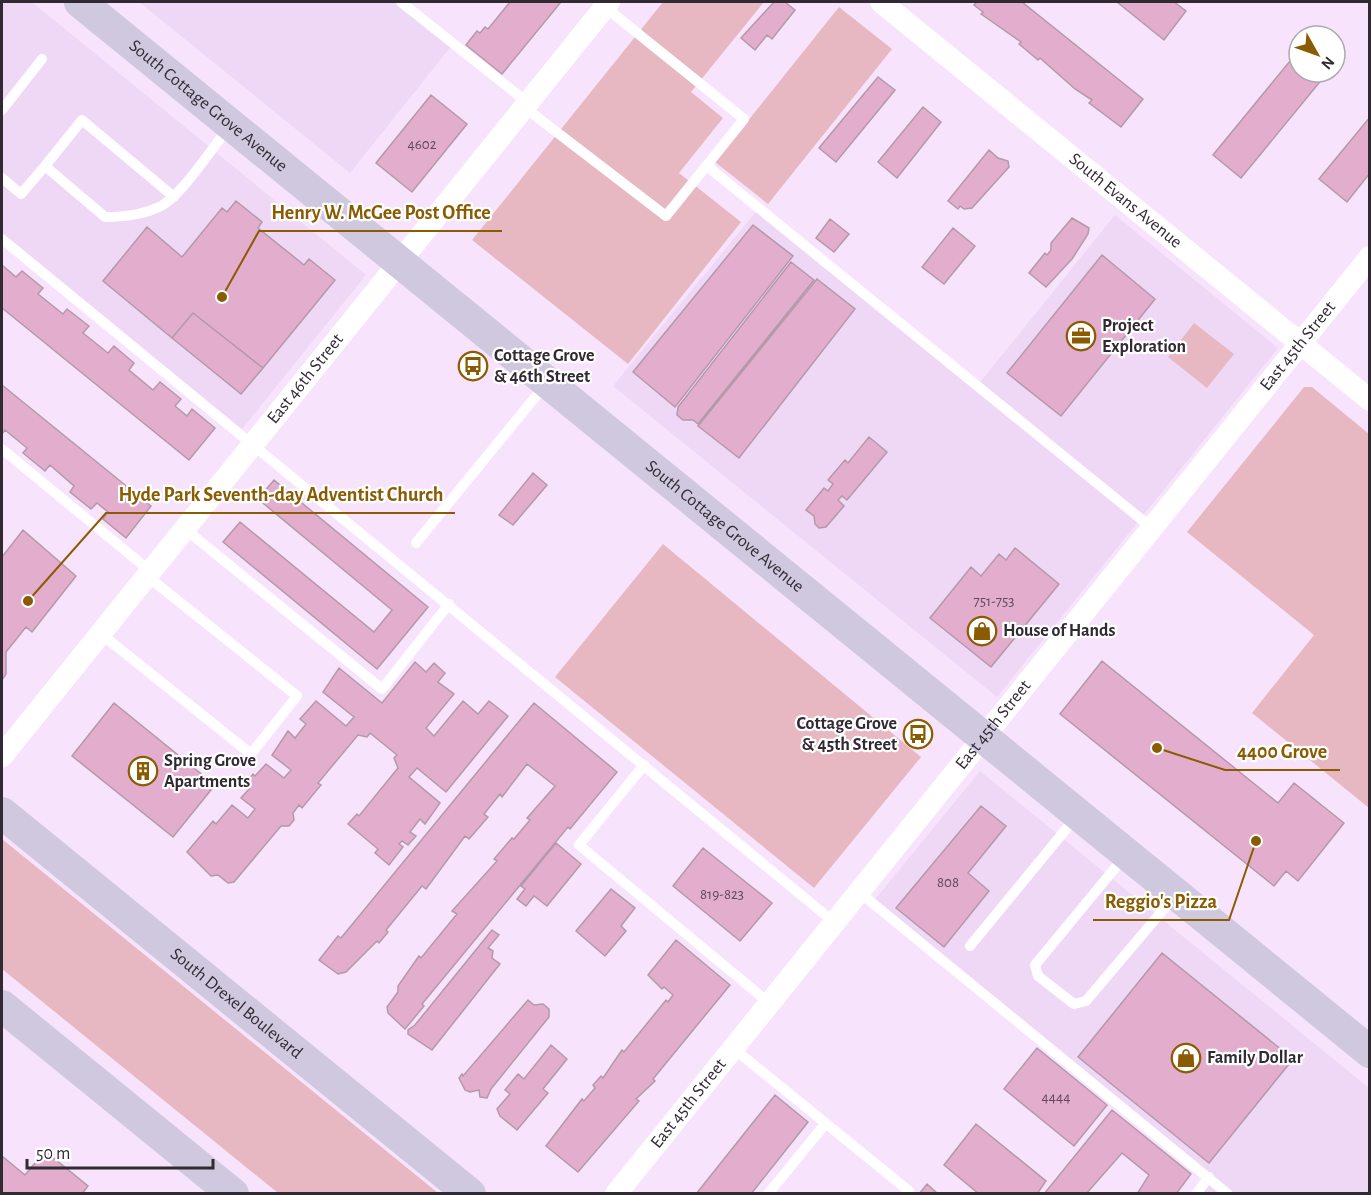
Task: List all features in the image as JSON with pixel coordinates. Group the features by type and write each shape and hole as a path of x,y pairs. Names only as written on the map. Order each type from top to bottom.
{"main road":[{"name":"South Cottage Grove Avenue","path":"80,2 1370,1052"},
{"name":"South Drexel Boulevard","path":"2,813 470,1194"},
{"path":"2,1005 233,1194"}],"street":[{"name":"South Evans Avenue","path":"881,2 1370,400"},
{"name":"East 46th Street","path":"2,756 607,4"},
{"name":"East 45th Street","path":"616,1194 1370,257"}],"lane":[{"path":"400,2 666,216 744,119 607,4"},
{"path":"2,110 42,59"},
{"path":"2,178 21,194 82,120 174,196"},
{"path":"45,166 105,218 134,216 161,207 174,196 231,125"},
{"path":"707,166 1152,528"},
{"path":"2,240 834,922"},
{"path":"416,543 548,382"},
{"path":"2,449 297,696 251,754 100,633"},
{"path":"185,529 382,688 448,604"},
{"path":"644,765 579,845 769,1003"},
{"path":"970,946 1078,815"},
{"path":"1127,854 1035,965 1038,976 1074,1004 1086,1001 1176,894"},
{"path":"859,892 1228,1194"},
{"path":"734,1048 909,1191 907,1194"},
{"path":"768,1194 826,1123"},
{"path":"1196,1194 1209,1178"}],"shaded area":[{"path":"2,2 32,2 366,275 239,433 2,239"},
{"path":"139,2 401,2 453,44 350,173"},
{"path":"663,2 764,2 691,92 723,118 679,173 741,222 628,364 472,240"},
{"path":"839,7 892,49 768,204 715,162"},
{"path":"759,208 977,386 1115,215 1278,348 997,697 613,386"},
{"path":"1194,323 1234,354 1207,388 1168,357"},
{"path":"1304,387 1312,387 1369,434 1369,808 1252,713 1314,635 1187,532"},
{"path":"663,544 921,757 814,888 555,677"},
{"path":"980,771 1369,1088 1369,1193 1196,1193 1208,1178 872,903"},
{"path":"2,839 438,1193 278,1193 2,969"}],"building":[{"path":"510,2 561,2 502,74 466,45 477,31 480,33 485,27 488,29"},
{"path":"774,2 785,2 795,10 772,39 767,35 755,50 741,38"},
{"path":"977,2 1022,2 1143,99 1121,127 1089,103 1092,100 1019,44 1021,42 981,14 983,12 974,5"},
{"path":"1117,2 1174,2 1186,11 1164,40"},
{"path":"1287,65 1287,84 1318,84 1241,178 1213,155"},
{"path":"878,77 895,90 836,162 819,148"},
{"path":"431,95 467,124 412,192 376,163"},
{"path":"923,107 941,122 897,178 878,162"},
{"path":"1370,117 1370,173 1347,202 1319,179"},
{"path":"989,150 998,158 1008,161 1009,167 972,208 964,209 960,206 958,209 948,201"},
{"path":"236,201 262,222 258,228 304,265 309,259 335,280 263,368 193,313 172,338 103,281 147,227 182,257 222,208 227,212"},
{"path":"1072,218 1089,228 1088,234 1072,259 1046,287 1029,273 1045,253 1047,255 1051,250 1051,243"},
{"path":"830,219 849,234 834,252 816,238"},
{"path":"753,225 793,256 675,407 633,372"},
{"path":"953,228 975,246 944,284 922,267"},
{"name":"Project Exploration","path":"1102,255 1155,299 1061,416 1007,373"},
{"path":"791,262 814,280 698,424 693,420 683,420 677,415 678,407"},
{"path":"2,265 16,277 22,271 43,288 38,294 63,314 67,309 89,326 83,333 108,353 114,346 134,363 129,370 153,390 160,382 181,399 175,406 187,416 192,409 215,428 189,460 2,308"},
{"path":"817,279 855,309 739,458 698,426"},
{"path":"193,313 263,368 241,394 172,338"},
{"path":"2,385 151,506 126,538 103,519 108,512 97,503 91,509 70,492 74,486 50,465 45,471 23,453 27,448 5,430 2,434"},
{"path":"869,437 887,452 847,500 842,496 838,500 844,506 826,527 819,528 815,524 814,516 806,510 824,488 828,491 833,484 828,480 845,460 848,463"},
{"path":"533,473 547,485 513,525 499,515"},
{"path":"274,480 428,607 377,669 223,542 240,522 374,632 392,610 258,499"},
{"path":"23,530 76,576 32,632 26,627 6,652 6,674 2,680 2,557"},
{"path":"1015,548 1059,584 991,667 930,618 971,567 981,576 999,554 1006,560"},
{"path":"1102,661 1278,803 1294,783 1344,823 1298,881 1286,871 1274,886 1060,714"},
{"path":"415,662 426,672 434,663 445,673 438,682 454,694 426,728 434,736 463,701 478,714 489,701 508,716 446,792 417,768 409,777 440,803 425,824 420,819 410,832 416,836 408,845 402,841 399,844 403,847 389,865 375,853 378,849 348,824 357,814 359,816 398,768 394,758 397,755 370,733 367,737 358,735 318,783 321,785 302,808 299,805 293,813 294,820 289,826 281,826 234,882 228,883 218,875 211,876 187,852 213,821 216,824 232,805 248,818 255,809 241,798 250,788 245,784 253,774 255,776 266,764 284,778 291,770 272,755 288,731 295,738 306,724 300,719 316,701 346,726 354,717 323,692 339,668 382,703"},
{"name":"Spring Grove Apartments","path":"114,703 215,785 173,837 72,756"},
{"path":"534,703 617,772 570,829 568,827 422,1004 424,1006 405,1029 388,1013 387,1007 398,992 398,986 419,956 421,958 457,914 452,911 497,861 494,859 530,820 527,818 555,786 527,764 502,797 500,794 484,814 488,817 469,839 465,836 426,889 422,886 386,930 388,932 379,943 377,941 346,972 338,974 319,960 338,936 341,938"},
{"path":"981,806 1006,826 968,873 989,891 944,947 896,908"},
{"path":"556,843 581,864 547,906 534,896 526,906 517,899 525,889 521,886"},
{"path":"703,848 772,903 740,941 673,886"},
{"path":"611,889 635,908 621,926 626,931 605,956 576,931"},
{"path":"492,930 499,935 488,948 493,951 492,958 500,964 432,1050 408,1034 408,1030 415,1025"},
{"path":"676,940 730,985 653,1079 655,1081 636,1099 639,1101 578,1172 546,1146 582,1099 584,1101 595,1088 593,1085 601,1076 603,1078 622,1050 624,1052 666,1000 668,1002 673,995 664,987 662,989 648,975"},
{"name":"Family Dollar","path":"1162,953 1293,1059 1209,1163 1078,1057"},
{"path":"528,1000 534,1005 543,1004 549,1009 549,1017 491,1089 487,1098 480,1097 479,1090 470,1092 465,1090 459,1078"},
{"path":"551,1045 567,1059 543,1089 548,1093 517,1130 500,1116 497,1109 510,1094 505,1090 518,1074 524,1079"},
{"path":"1037,1048 1107,1105 1074,1146 1004,1089"},
{"path":"775,1095 808,1122 751,1194 696,1194"},
{"path":"1112,1110 1191,1174 1176,1194 1137,1194 1149,1175 1122,1153 1086,1194 1044,1194"},
{"path":"976,1124 1046,1181 1037,1194 979,1194 944,1165"},
{"path":"45,1151 88,1186 82,1194 2,1194 2,1156 25,1175"},
{"path":"927,1184 938,1194 919,1194"}],"place":[{"name":"Henry W. McGee Post Office","path":"222,297"},
{"name":"Project Exploration","path":"1081,336"},
{"name":"Cottage Grove & 46th Street","path":"473,366"},
{"name":"Hyde Park Seventh-day Adventist Church","path":"28,601"},
{"name":"House of Hands","path":"982,631"},
{"name":"Cottage Grove & 45th Street","path":"918,734"},
{"name":"4400 Grove","path":"1157,748"},
{"name":"Spring Grove Apartments","path":"143,771"},
{"name":"Reggio's Pizza","path":"1256,841"},
{"name":"Family Dollar","path":"1186,1058"}]}
